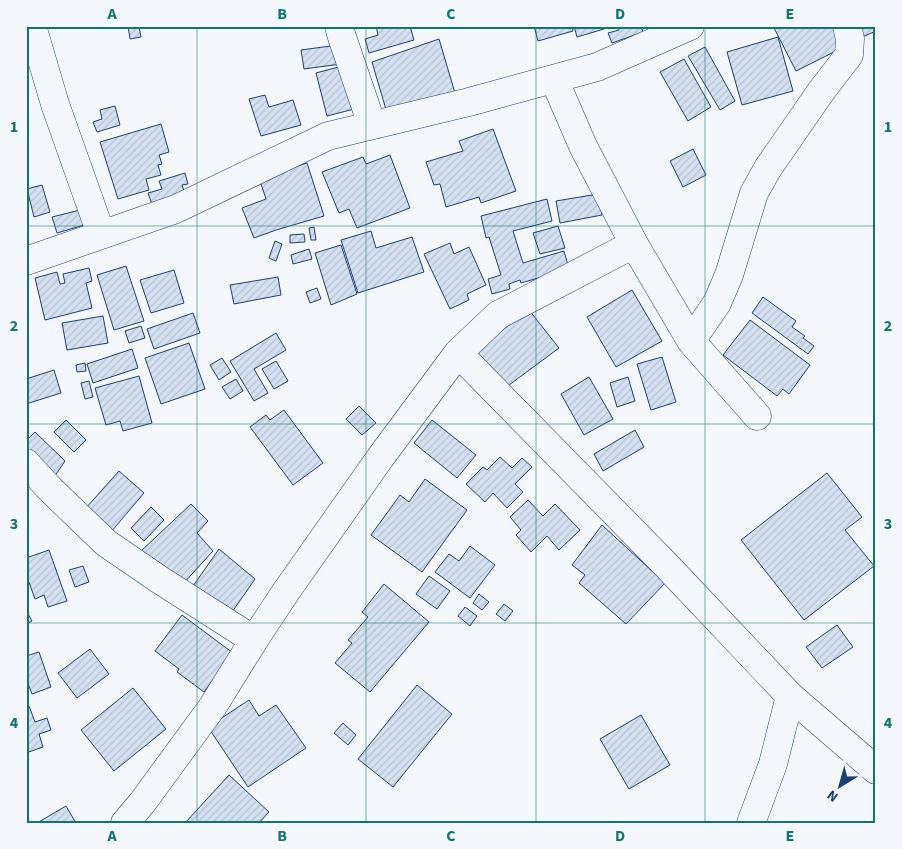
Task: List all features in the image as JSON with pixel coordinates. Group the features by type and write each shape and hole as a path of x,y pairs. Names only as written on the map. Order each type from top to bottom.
{"street":[{"path":"32,26 55,104 101,234"},
{"path":"339,26 372,125"},
{"path":"26,261 176,209 328,136 469,102 597,66 690,26"},
{"path":"691,341 717,303 729,275 754,193 768,168 822,90 849,55 850,39 847,26"},
{"path":"554,79 583,146 634,244 691,341 757,416"},
{"path":"125,823 142,803 213,706 285,593 374,466 458,354 498,315 634,244"},
{"path":"458,354 667,566 790,696 876,770"},
{"path":"26,463 106,543 254,640"},
{"path":"751,823 773,764 790,696"}],"building":[{"path":"128,26 139,26 141,37 130,39"},
{"path":"376,26 410,26 414,40 369,53 365,39 378,35"},
{"path":"534,26 572,26 573,31 538,41"},
{"path":"574,26 603,26 604,29 577,37"},
{"path":"618,26 641,26 643,32 612,43 608,33 619,30"},
{"path":"773,26 833,26 844,47 796,71"},
{"path":"854,26 876,26 876,31 860,38"},
{"path":"778,37 793,91 742,105 727,52"},
{"path":"439,39 455,93 387,113 372,62"},
{"path":"338,45 341,64 304,69 301,50"},
{"path":"705,47 735,101 720,110 688,56"},
{"path":"684,59 711,107 688,121 660,72"},
{"path":"346,65 358,108 327,116 316,73"},
{"path":"265,95 269,107 293,100 301,125 261,136 249,99"},
{"path":"115,106 120,125 97,132 93,122 102,119 100,110"},
{"path":"161,124 169,152 159,155 162,164 158,165 161,175 146,179 149,190 118,199 100,142"},
{"path":"493,129 516,191 481,203 479,197 446,207 440,184 434,185 426,162 463,151 459,141"},
{"path":"693,149 706,175 683,187 670,161"},
{"path":"390,155 410,208 357,228 349,209 339,213 322,172 363,157 366,164"},
{"path":"307,163 324,216 254,238 242,208 266,199 259,178"},
{"path":"185,173 188,184 182,185 187,200 154,210 148,193 162,189 159,181"},
{"path":"42,185 50,212 34,217 27,189"},
{"path":"598,194 602,215 560,223 556,201"},
{"path":"547,199 552,221 513,231 523,263 564,251 569,269 521,283 520,280 509,284 510,289 492,294 488,279 501,275 489,237 486,238 481,216"},
{"path":"80,210 84,225 57,233 52,217"},
{"path":"558,226 565,248 540,254 533,233"},
{"path":"314,227 316,240 311,240 309,228"},
{"path":"371,231 376,248 412,237 424,272 358,293 341,240"},
{"path":"304,234 305,242 290,243 290,235"},
{"path":"275,241 282,244 276,261 269,258"},
{"path":"450,243 454,254 469,247 486,285 467,294 469,300 450,309 424,254"},
{"path":"341,245 357,294 331,305 315,253"},
{"path":"309,249 312,259 293,264 291,255"},
{"path":"126,266 144,321 114,330 97,275"},
{"path":"89,268 92,281 86,283 92,308 45,320 35,278 57,272 60,284 65,283 63,274"},
{"path":"174,270 184,303 151,313 140,280"},
{"path":"278,277 281,295 234,304 230,285"},
{"path":"317,288 321,299 310,303 306,292"},
{"path":"632,290 662,341 616,367 587,317"},
{"path":"763,297 796,321 792,327 805,336 803,338 814,346 808,354 752,313"},
{"path":"529,310 559,348 501,391 472,353"},
{"path":"193,313 200,333 154,349 147,329"},
{"path":"103,316 108,343 67,350 62,323"},
{"path":"750,320 810,365 789,394 783,389 777,396 723,355"},
{"path":"141,326 145,338 129,343 125,331"},
{"path":"276,333 286,350 254,369 268,393 254,401 230,361"},
{"path":"189,343 205,389 161,404 145,358"},
{"path":"132,349 138,368 93,383 87,364"},
{"path":"662,357 676,402 651,410 637,364"},
{"path":"222,358 231,372 219,380 210,365"},
{"path":"276,361 288,381 274,389 262,369"},
{"path":"85,363 86,371 77,372 76,365"},
{"path":"54,370 61,393 26,404 26,379"},
{"path":"139,376 152,423 123,431 120,421 106,425 95,388"},
{"path":"589,377 613,419 584,435 561,394"},
{"path":"628,377 635,401 617,407 610,383"},
{"path":"236,379 243,391 230,399 222,387"},
{"path":"89,381 93,397 85,399 81,383"},
{"path":"359,406 376,423 362,435 346,419"},
{"path":"284,410 323,463 293,485 250,427 266,415 270,420"},
{"path":"66,420 86,440 74,452 54,432"},
{"path":"432,420 476,455 457,478 414,443"},
{"path":"635,430 644,447 603,471 594,454"},
{"path":"35,432 65,461 50,483 26,456 26,441"},
{"path":"500,457 512,468 522,458 532,467 515,484 523,492 507,508 493,493 485,502 466,484 483,467 487,470"},
{"path":"119,471 144,493 111,532 85,509"},
{"path":"827,473 862,517 845,530 874,566 804,620 741,540"},
{"path":"425,479 467,510 422,572 371,535 400,495 409,502"},
{"path":"528,500 543,516 555,504 580,530 559,550 547,536 531,552 516,535 521,530 510,517"},
{"path":"191,504 208,521 197,533 213,551 182,585 140,552"},
{"path":"151,507 164,520 144,541 131,528"},
{"path":"602,525 665,583 626,624 579,583 585,575 572,565"},
{"path":"470,546 495,565 470,598 435,572 449,554 459,561"},
{"path":"219,549 255,579 230,615 193,586"},
{"path":"49,550 67,601 48,607 44,595 35,599 26,574 26,558"},
{"path":"83,566 89,582 75,587 69,570"},
{"path":"429,576 450,591 437,609 416,594"},
{"path":"384,584 429,622 370,692 335,663 352,643 348,640 368,617 362,612"},
{"path":"479,594 489,602 482,610 473,603"},
{"path":"504,604 513,611 505,621 496,614"},
{"path":"465,607 477,616 470,626 458,616"},
{"path":"26,610 32,621 26,624"},
{"path":"182,615 233,653 204,692 177,672 179,669 155,651"},
{"path":"837,625 853,647 822,668 806,647"},
{"path":"90,649 109,674 77,698 58,673"},
{"path":"39,652 51,687 32,694 26,678 26,656"},
{"path":"417,685 452,714 393,787 358,759"},
{"path":"133,688 166,729 114,771 81,730"},
{"path":"249,700 259,716 276,705 306,748 248,787 208,727"},
{"path":"29,706 35,722 47,718 51,730 39,734 43,747 26,753 26,707"},
{"path":"641,715 670,765 629,789 600,739"},
{"path":"343,723 356,735 348,745 334,733"},
{"path":"229,775 269,812 259,823 185,823"},
{"path":"66,806 76,823 37,823"}]}
